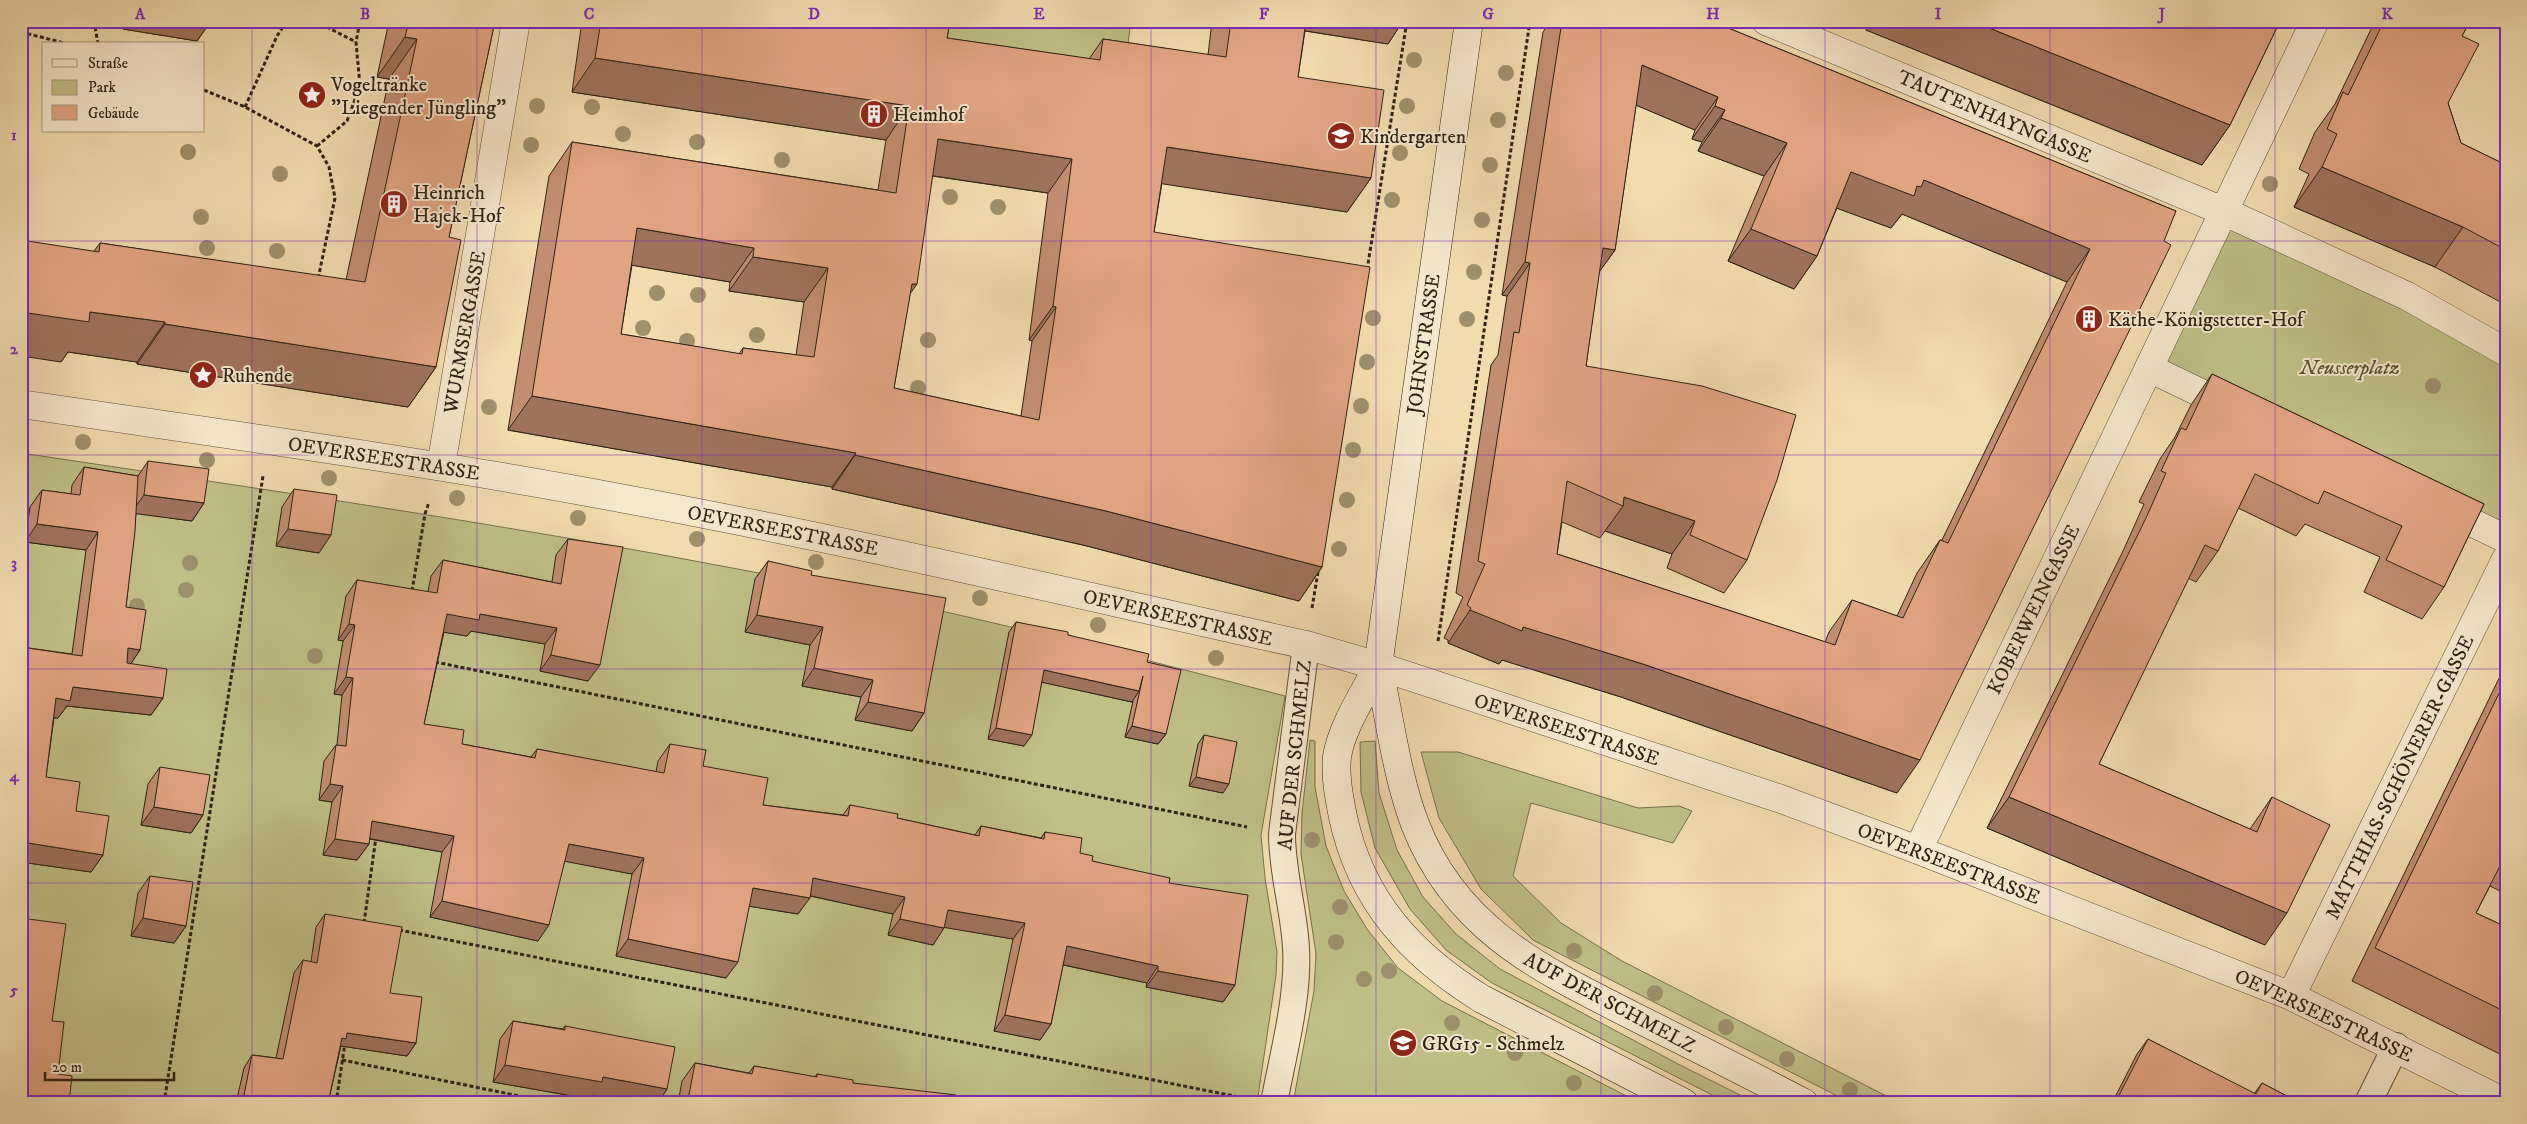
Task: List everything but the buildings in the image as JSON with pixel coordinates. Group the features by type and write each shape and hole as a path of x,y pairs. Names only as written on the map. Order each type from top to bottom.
{"street":[{"name":"WURMSERGASSE","path":"441,466 516,21"},
{"name":"JOHNSTRASSE","path":"1378,666 1468,21"},
{"name":"TAUTENHAYNGASSE","path":"1766,21 1817,31 2223,211"},
{"path":"2254,419 2149,368 2315,21"},
{"path":"2223,211 2408,296 2506,352"},
{"name":"KOBERWEINGASSE","path":"1918,850 2149,368"},
{"name":"OEVERSEESTRASSE","path":"21,404 441,466 815,535 1306,645 1378,666 1781,799 1918,850 2291,996 2396,1046 2506,1103"},
{"path":"2420,498 2506,538"},
{"name":"MATTHIAS-SCHÖNERER-GASSE","path":"2291,996 2506,559"},
{"path":"1378,666 1344,734 1337,756 1337,789 1347,835 1357,863 1372,893 1396,929 1423,957 1452,980 1482,1000 1684,1103"},
{"name":"AUF DER SCHMELZ","path":"1378,666 1404,789 1415,825 1432,859 1453,892 1482,924 1509,947 1549,973 1804,1103"}],"lane":[{"name":"AUF DER SCHMELZ","path":"1274,1103 1289,1016 1296,948 1282,860 1282,834 1306,645"},
{"path":"2368,1103 2396,1046"}],"path":[{"path":"94,21 98,42"},
{"path":"245,107 277,36 287,21"},
{"path":"315,21 356,42"},
{"path":"316,146 347,121 360,86 356,42 360,21"},
{"path":"1366,275 1407,21"},
{"path":"1438,641 1530,21"},
{"path":"21,32 60,42"},
{"path":"205,90 245,107 316,146 329,167 335,198 318,282"},
{"path":"164,1103 268,440"},
{"path":"410,599 424,514 441,466"},
{"path":"1306,645 1319,567"},
{"path":"430,661 1282,834"},
{"path":"362,932 376,833"},
{"path":"364,922 374,924"},
{"path":"393,928 1243,1098"},
{"path":"336,1103 346,1041"},
{"path":"342,1060 554,1103"}],"green space":[{"path":"908,21 1131,21 1124,73 905,44"},
{"name":"Neusserplatz","path":"2223,211 2506,352 2506,539 2149,368"},
{"path":"21,453 473,522 811,583 1015,628 1285,696 1261,835 1265,878 1277,952 1276,975 1257,1103 21,1103"},
{"path":"1310,740 1315,741 1315,787 1326,846 1344,891 1367,929 1398,968 1442,1001 1640,1103 1293,1103 1314,991 1316,954 1301,854 1302,813"},
{"path":"1375,741 1379,793 1397,850 1423,897 1456,934 1500,969 1678,1064 1756,1103 1728,1103 1492,983 1446,950 1410,909 1375,848 1361,792 1360,742"},
{"path":"1421,752 1458,752 1638,808 1679,806 1692,811 1673,843 1531,803 1513,876 1561,923 1622,961 1900,1103 1851,1103 1533,940 1481,889 1439,818"}],"place":[{"name":"Vogeltränke \"Liegender Jüngling\"","path":"312,95"},
{"name":"Heimhof","path":"874,114"},
{"name":"Kindergarten","path":"1341,136"},
{"name":"Heinrich Hajek-Hof","path":"394,204"},
{"name":"Käthe-Königstetter-Hof","path":"2089,319"},
{"name":"Ruhende","path":"203,375"},
{"name":"GRG15 - Schmelz","path":"1403,1043"}]}
